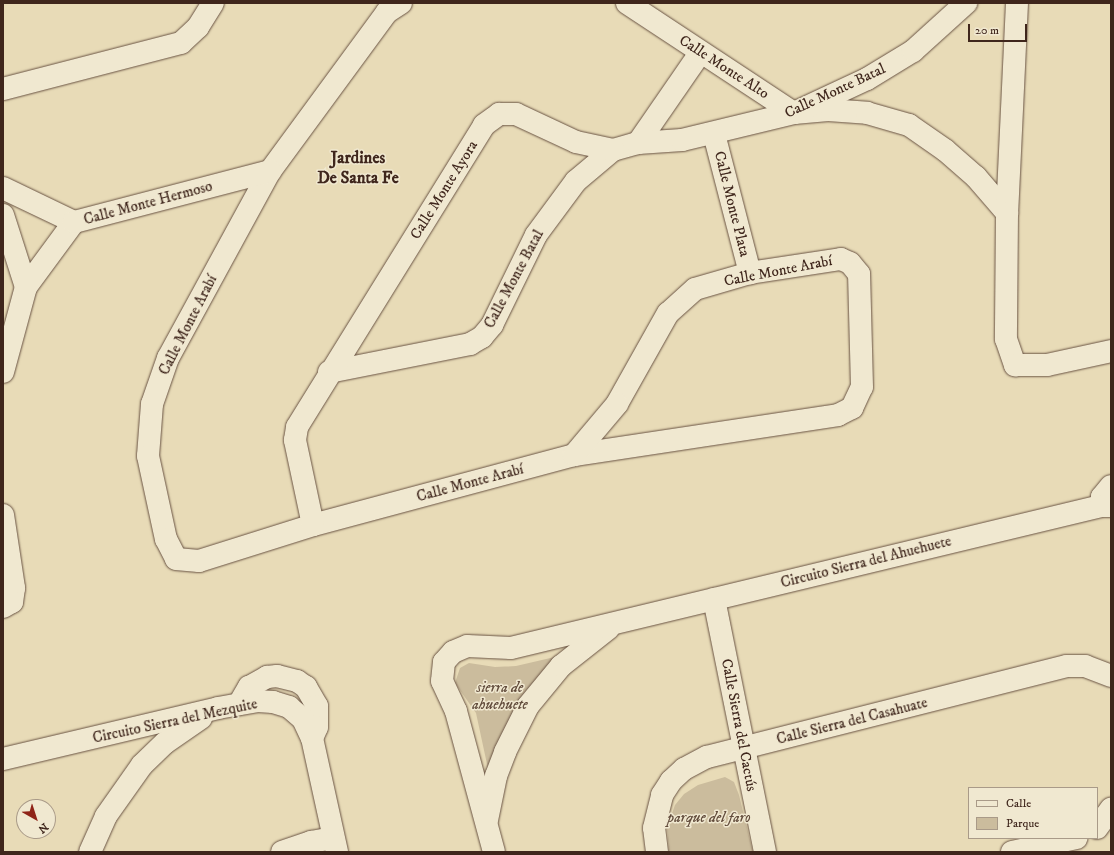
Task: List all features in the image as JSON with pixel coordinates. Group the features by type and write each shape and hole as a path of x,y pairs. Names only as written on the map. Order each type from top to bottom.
{"street":[{"path":"3,89 181,42 198,27 214,3"},
{"name":"Calle Monte Alto","path":"627,3 700,53 794,113"},
{"name":"Calle Monte Batal","path":"329,372 470,344 482,337 492,325 536,235 576,181 613,150 638,144 682,140 714,134 794,113 867,79 913,51 966,3"},
{"path":"1017,3 1007,213 1006,339 1015,365 1047,364 1111,351"},
{"name":"Calle Monte Arabí","path":"393,6 270,171 168,358 152,404 148,456 166,539 176,559 199,561 313,525 574,455 838,415 852,408 862,387 859,274 850,263 841,259 750,273 695,290 682,298 668,313 617,404 574,455"},
{"path":"638,144 700,53"},
{"path":"794,113 828,110 867,113 909,125 950,154 976,177 1007,213"},
{"name":"Calle Monte Ayora","path":"329,372 484,125 499,114 516,114 576,142 613,150"},
{"name":"Calle Monte Plata","path":"714,134 750,273"},
{"name":"Calle Monte Hermoso","path":"3,372 26,287 74,222 270,171"},
{"path":"3,188 74,222"},
{"path":"3,215 26,287"},
{"path":"313,525 295,440 297,427 329,372"},
{"path":"1106,506 1102,497 1111,486"},
{"name":"Circuito Sierra del Ahuehuete","path":"494,852 456,711 442,681 444,662 453,652 461,648 511,648 622,620 1106,506"},
{"path":"3,515 14,588 12,602 3,607"},
{"name":"Calle Sierra del Cactús","path":"714,599 765,852"},
{"name":"Circuito Sierra del Ahuehuete","path":"486,826 490,801 502,758 528,706 561,666 600,633 622,620"},
{"name":"Calle Sierra del Casahuate","path":"656,852 656,813 662,795 671,781 684,769 707,757 744,749 1067,666 1085,666 1111,676"},
{"name":"Circuito Sierra del Mezquite","path":"3,759 228,706 273,702 289,707 302,719 312,738 335,845"},
{"path":"90,852 106,816 142,765 191,724 228,706"},
{"path":"1098,827 1111,809"},
{"path":"1012,852 1071,839"},
{"path":"282,852 311,842 335,845"}],"green space":[{"name":"sierra de ahuehuete","path":"572,653 490,778 476,713 455,683 460,668 469,663 495,667 516,666"},
{"name":"parque del faro","path":"725,777 734,782 739,795 753,852 669,852 667,828 675,805 684,794 698,785"}],"district":[{"name":"Jardines De Santa Fe","path":"358,169"}]}
